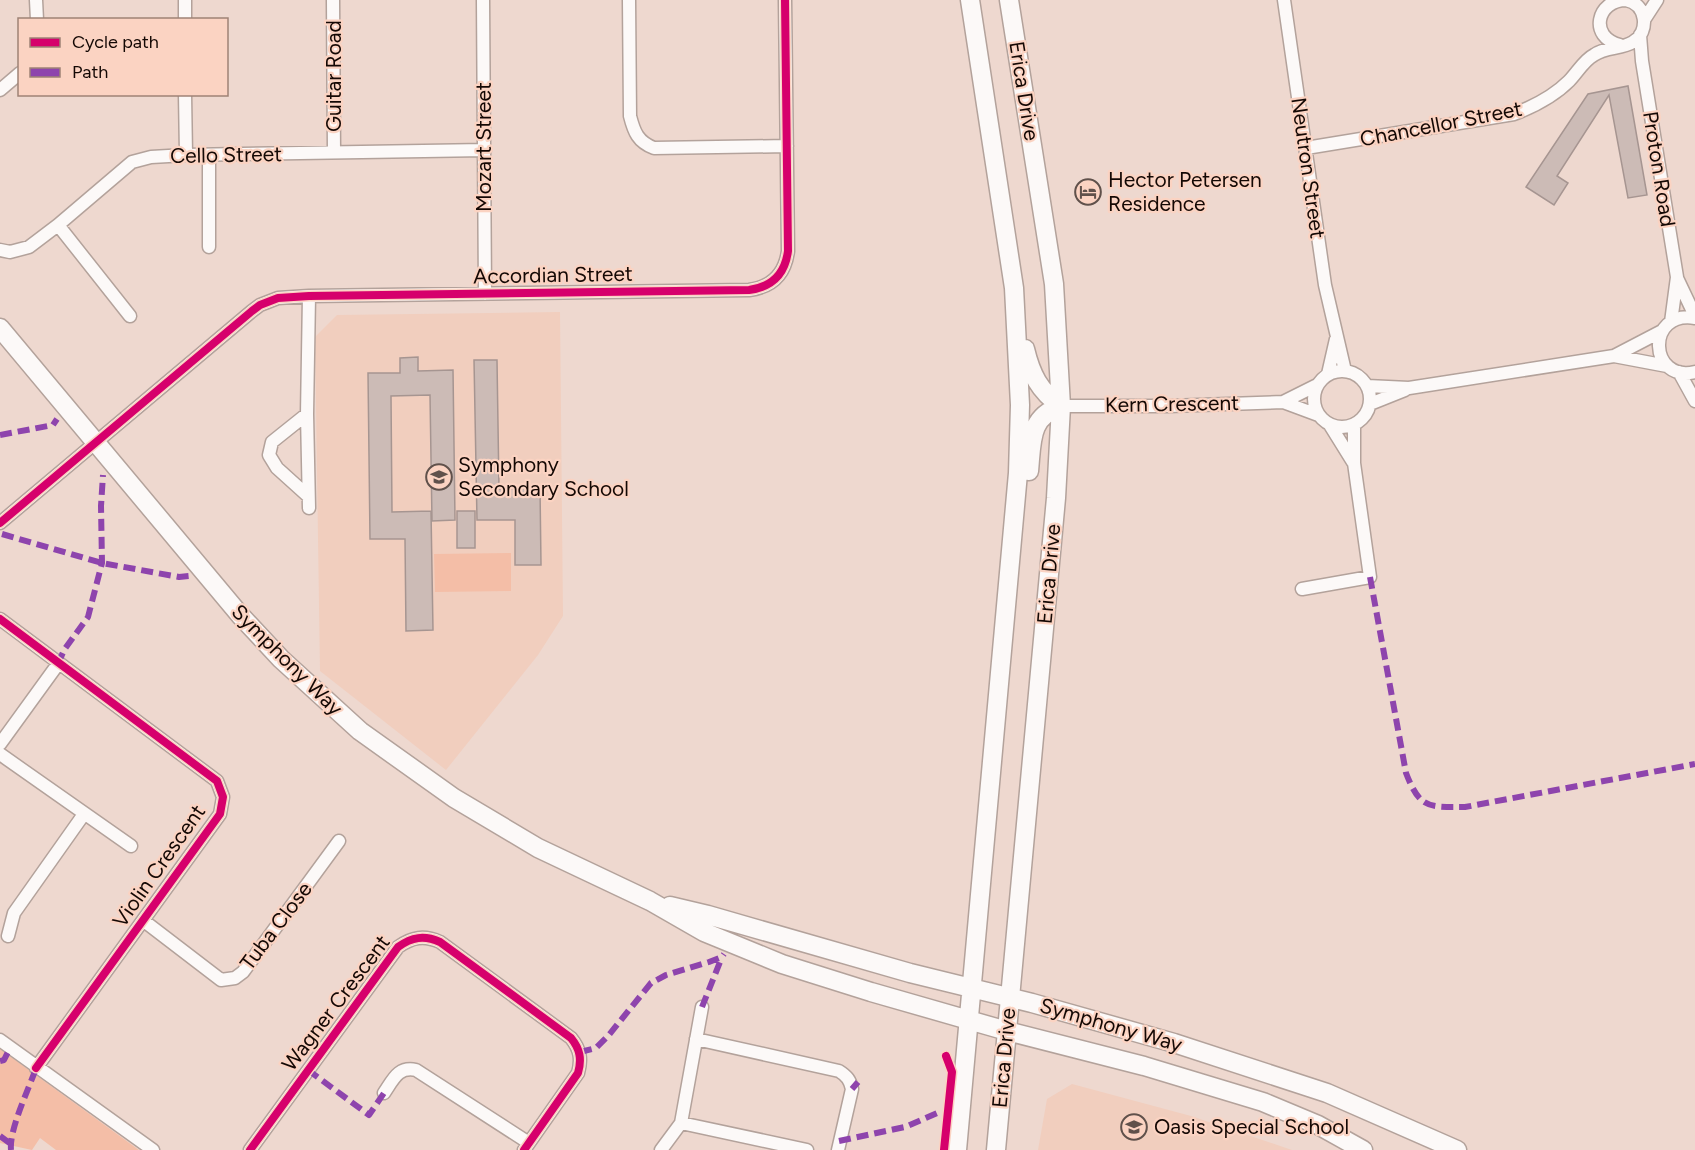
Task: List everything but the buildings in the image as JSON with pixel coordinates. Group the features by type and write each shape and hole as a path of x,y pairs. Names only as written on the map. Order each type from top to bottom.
{"main road":[{"name":"Erica Drive","path":"957,1150 1018,473 1020,405 1016,308 970,0"},
{"name":"Erica Drive","path":"996,1150 1056,498 1061,406 1054,284 1009,0"},
{"path":"1016,308 1029,366 1038,386 1049,398 1061,406"},
{"name":"Symphony Way","path":"0,328 240,615 281,659 360,731 454,798 538,848 650,901 704,932 782,964 870,992 1007,1031 1144,1066 1263,1102 1318,1125 1363,1150"},
{"path":"1006,606 1023,525 1034,432 1043,414 1061,406"},
{"name":"Symphony Way","path":"650,901 708,915 910,974 1010,997 1174,1043 1280,1077 1379,1114 1457,1150"}],"street":[{"path":"36,0 37,18"},
{"path":"184,0 185,18"},
{"name":"Guitar Road","path":"333,0 334,152"},
{"name":"Mozart Street","path":"483,0 485,294"},
{"path":"629,0 630,116 638,138 645,145 654,148 786,146"},
{"name":"Accordian Street","path":"0,523 213,343 260,305 278,298 749,290 767,286 781,274 787,260 785,0"},
{"name":"Neutron Street","path":"1284,0 1325,285 1345,371"},
{"path":"1597,0 1602,12"},
{"path":"1624,45 1640,35 1644,28 1638,1 1618,0 1606,6 1602,12 1600,26 1606,39 1624,45 1642,61"},
{"path":"1644,21 1657,0"},
{"name":"Chancellor Street","path":"1306,148 1514,114 1549,98 1568,82 1593,55 1600,26"},
{"name":"Proton Road","path":"1640,35 1642,61 1677,277 1695,317"},
{"name":"Chancellor Street","path":"1593,55 1624,45"},
{"path":"0,90 18,75"},
{"path":"186,96 186,155"},
{"name":"Cello Street","path":"0,250 10,252 29,247 132,162 151,157 485,150"},
{"path":"209,155 209,248"},
{"path":"58,225 130,316"},
{"name":"Proton Road","path":"1667,366 1659,350 1659,340 1667,326 1677,277"},
{"path":"306,414 272,442 269,455 309,502 306,414 309,296"},
{"path":"1614,356 1667,326 1687,317 1695,317"},
{"name":"Neutron Street","path":"1328,374 1337,335"},
{"path":"1367,386 1409,388 1614,356 1667,366 1679,372 1695,372"},
{"path":"1330,425 1345,427 1354,425 1367,412 1370,404 1367,386 1361,379 1345,371 1328,374 1317,385 1314,400 1318,415 1330,425 1354,463"},
{"path":"1679,372 1695,401"},
{"name":"Kern Crescent","path":"1283,402 1317,385"},
{"path":"1370,404 1409,388"},
{"name":"Kern Crescent","path":"1061,406 1169,406 1283,402 1318,415"},
{"path":"1302,589 1370,577 1354,463 1354,425"},
{"name":"Violin Crescent","path":"0,619 217,781 223,797 220,814 36,1068"},
{"path":"0,744 58,664"},
{"path":"0,754 131,846"},
{"path":"8,936 14,913 84,814"},
{"name":"Tuba Close","path":"144,921 221,980 236,978 243,972 339,841"},
{"name":"Wagner Crescent","path":"250,1150 398,947 408,940 419,938 430,938 440,942 576,1044 580,1052 581,1063 578,1073 526,1146"},
{"path":"661,1150 681,1123 702,1007"},
{"path":"0,1040 153,1150"},
{"path":"696,1040 839,1071 846,1076 852,1089 838,1150"},
{"path":"384,1093 400,1070 407,1068 416,1070 526,1146"},
{"path":"681,1123 807,1150"}],"shaded area":[{"name":"Symphony Secondary School","path":"560,312 563,616 538,655 446,770 320,671 315,337 337,315"},
{"path":"511,553 511,591 435,592 434,554"},
{"path":"0,1049 139,1150 56,1150 40,1138 32,1150 0,1143"},
{"name":"Oasis Special School","path":"1072,1084 1191,1116 1292,1150 1038,1150 1047,1099"}],"marked path":[{"path":"0,435 53,425 57,419"},
{"path":"58,664 64,650 88,617 102,563 103,475"},
{"path":"2,534 102,563 179,577 189,576"},
{"path":"1370,577 1406,773 1416,794 1427,804 1442,807 1465,807 1695,764"},
{"path":"580,1052 596,1048 651,983 666,975 722,957 724,954"},
{"path":"702,1007 722,957"},
{"path":"0,1061 4,1060 10,1048"},
{"path":"11,1150 16,1120 36,1068"},
{"path":"308,1070 369,1115 384,1093"},
{"path":"852,1089 858,1082"},
{"path":"839,1141 905,1127 942,1111"},
{"path":"0,1136 11,1144"}],"cycle path":[{"path":"0,523 252,311 278,298 749,290 771,282 784,266 788,251 785,0"},
{"path":"0,619 217,781 223,797 220,814 36,1068"},
{"path":"250,1150 398,947 413,939 423,938 440,942 571,1038 576,1046 580,1059 578,1073 524,1150"},
{"path":"944,1150 952,1072 946,1056"}],"place":[{"name":"Hector Petersen Residence","path":"1088,192"},
{"name":"Symphony Secondary School","path":"439,477"},
{"name":"Oasis Special School","path":"1134,1127"}]}
